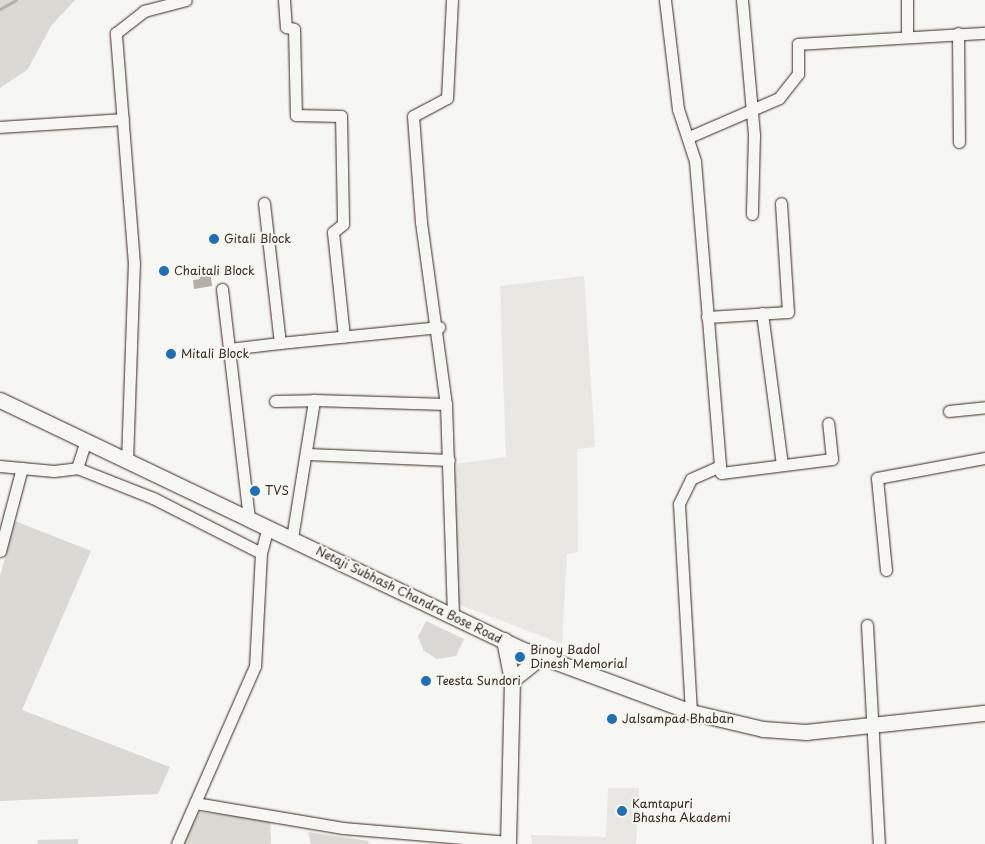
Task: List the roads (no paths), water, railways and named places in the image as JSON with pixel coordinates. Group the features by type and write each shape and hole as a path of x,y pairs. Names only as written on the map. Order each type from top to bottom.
{"street":[{"path":"127,461 134,264 117,29 130,24 144,10 186,0"},
{"path":"284,0 286,27 294,29 296,115 341,116 343,224 333,232 344,336"},
{"path":"452,0 446,98 412,116 421,222 438,327 446,404 452,616"},
{"path":"665,0 678,109 688,137 699,196 707,317 721,473 832,459 828,423"},
{"path":"742,0 753,112 752,214"},
{"path":"906,37 907,0"},
{"path":"688,137 753,112 791,86 798,74 798,44 958,33 985,33"},
{"path":"958,33 959,142"},
{"path":"0,126 123,119"},
{"path":"264,203 280,343"},
{"path":"707,317 788,312 781,203"},
{"path":"222,290 248,518"},
{"path":"762,313 782,465"},
{"path":"229,349 438,327"},
{"name":"Netaji Subhash Chandra Bose Road","path":"0,400 540,657 691,712 784,732 873,727 985,713"},
{"path":"275,401 314,400 446,404"},
{"path":"292,538 308,454 314,400"},
{"path":"949,411 985,407"},
{"path":"77,468 86,441"},
{"path":"308,454 449,460"},
{"path":"886,570 878,478 985,458"},
{"path":"0,466 77,468 153,498 261,553"},
{"path":"691,712 679,504 691,479 720,466"},
{"path":"0,551 22,468"},
{"path":"177,844 255,666 261,553 268,527"},
{"path":"867,625 879,844"},
{"path":"195,803 343,828 508,843 512,680 504,640"},
{"path":"512,680 540,657"}],"waterway":[{"path":"0,9 16,0"}],"place":[{"name":"Gitali Block","path":"214,239"},
{"name":"Chaitali Block","path":"164,271"},
{"name":"Mitali Block","path":"171,354"},
{"name":"TVS","path":"255,491"},
{"name":"Binoy Badol Dinesh Memorial","path":"520,657"},
{"name":"Teesta Sundori","path":"426,681"},
{"name":"Jalsampad Bhaban","path":"612,719"},
{"name":"Kamtapuri Bhasha Akademi","path":"622,811"}]}
